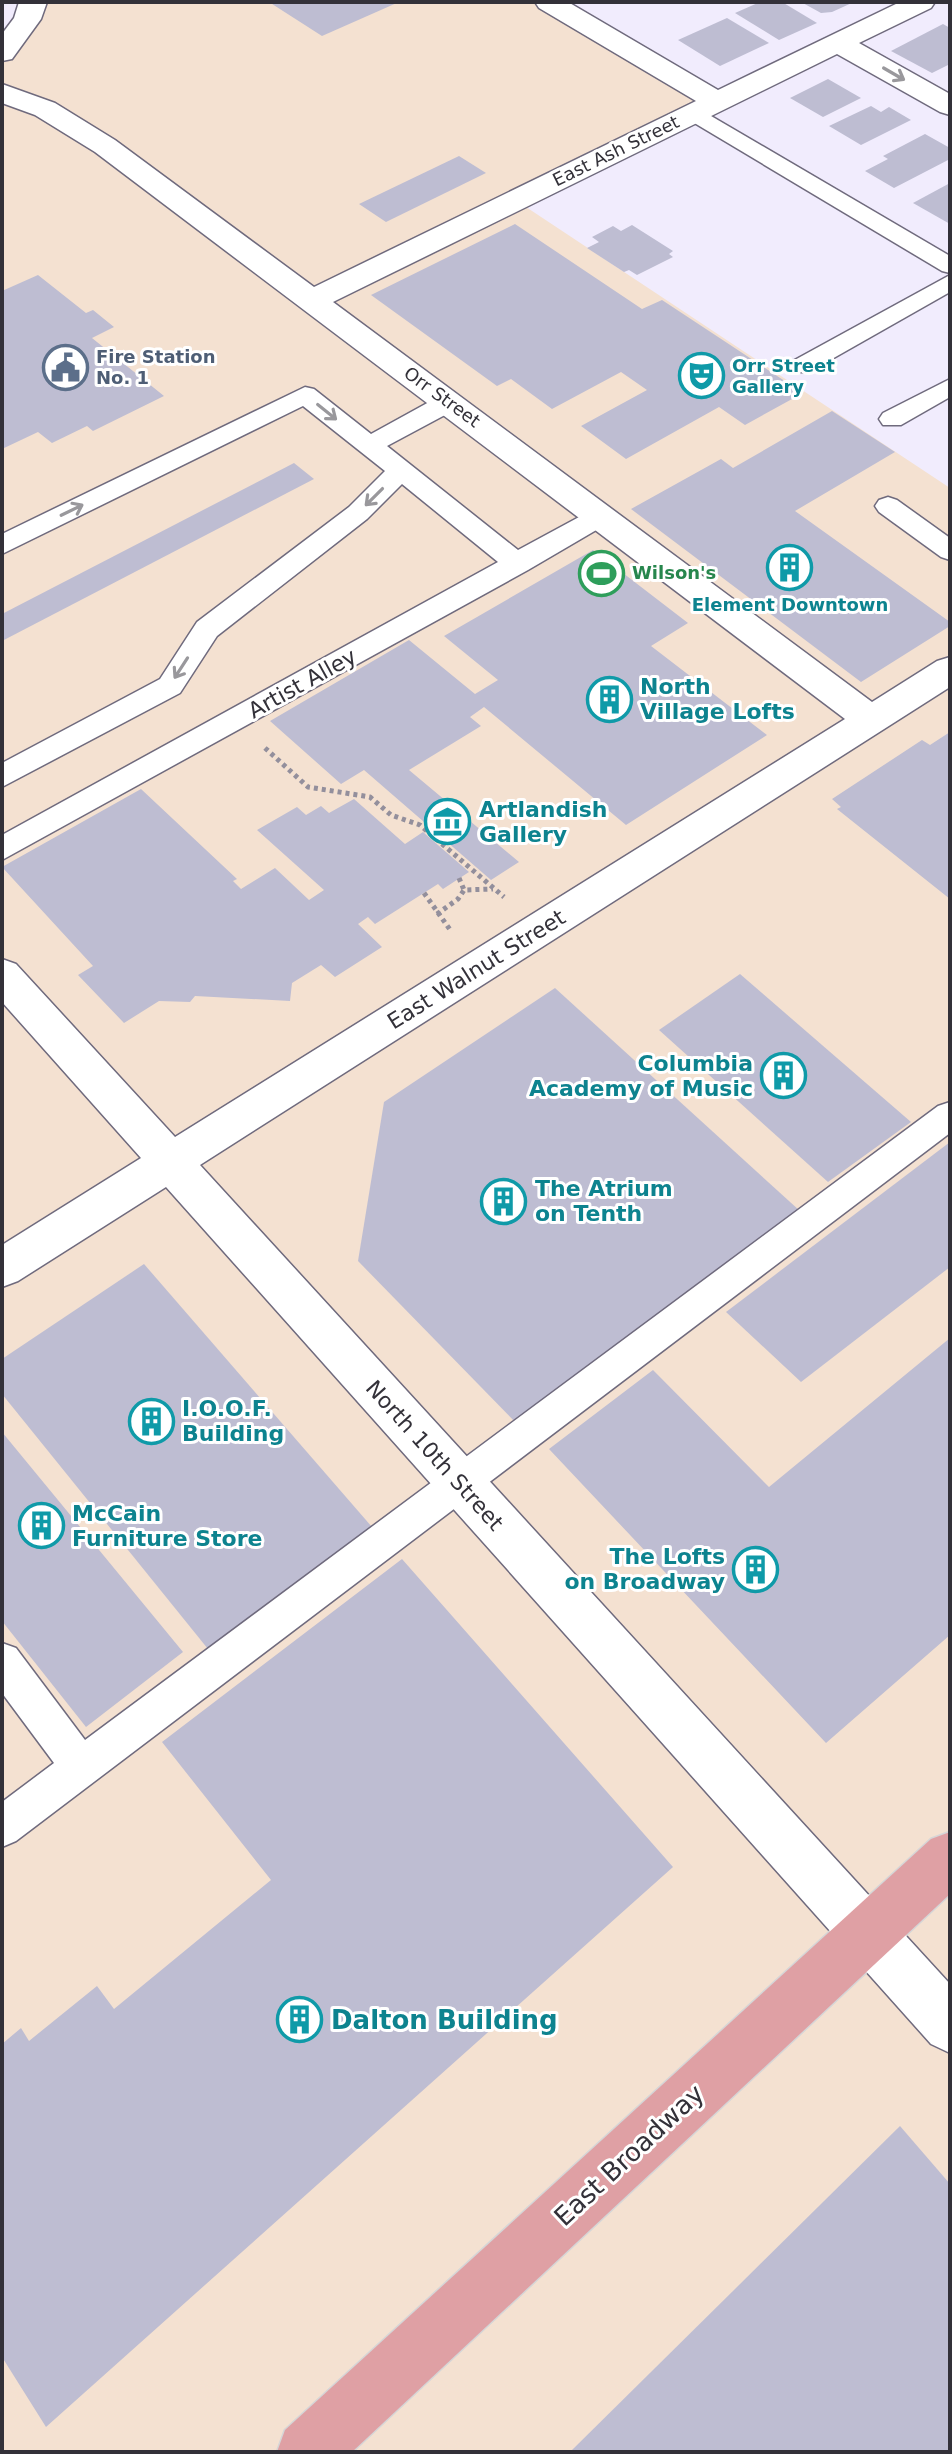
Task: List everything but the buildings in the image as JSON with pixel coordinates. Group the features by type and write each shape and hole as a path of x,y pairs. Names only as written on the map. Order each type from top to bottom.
{"main road":[{"name":"East Broadway","path":"307,2452 950,1858"}],"street":[{"path":"2,53 27,19 33,2"},
{"path":"549,2 706,107"},
{"name":"East Ash Street","path":"310,301 921,2"},
{"path":"837,42 950,106"},
{"name":"Orr Street","path":"2,93 45,109 105,146 870,719"},
{"name":"East Walnut Street","path":"2,1268 870,719 945,680"},
{"name":"North 10th Street","path":"2,975 950,2025"}],"lane":[{"path":"706,107 950,266"},
{"path":"800,367 950,282"},
{"path":"892,419 950,387"},
{"path":"2,545 305,395 518,564"},
{"path":"368,446 449,402"},
{"path":"2,776 170,686 207,629 358,513 401,470"},
{"path":"888,506 950,551"},
{"name":"Artist Alley","path":"2,849 601,516"},
{"path":"2,1827 458,1481 950,1115"},
{"path":"2,1661 81,1767"}],"path":[{"path":"235,720 308,787 370,797 391,815 420,825 509,901"},
{"path":"459,878 464,890"},
{"path":"464,890 494,889"},
{"path":"437,914 458,899 464,890"},
{"path":"424,893 455,934"}],"shaded area":[{"path":"33,2 555,2 724,101 520,203 950,488 950,2452 2,2452 2,53"}],"place":[{"name":"Fire Station No. 1","path":"65,367"},
{"name":"Orr Street Gallery","path":"701,376"},
{"name":"Element Downtown","path":"790,567"},
{"name":"Wilson's","path":"601,573"},
{"name":"North Village Lofts","path":"609,699"},
{"name":"Artlandish Gallery","path":"448,822"},
{"name":"Columbia Academy of Music","path":"784,1076"},
{"name":"The Atrium on Tenth","path":"504,1201"},
{"name":"I.O.O.F. Building","path":"151,1421"},
{"name":"McCain Furniture Store","path":"41,1526"},
{"name":"The Lofts on Broadway","path":"756,1569"},
{"name":"Dalton Building","path":"300,2020"}]}
